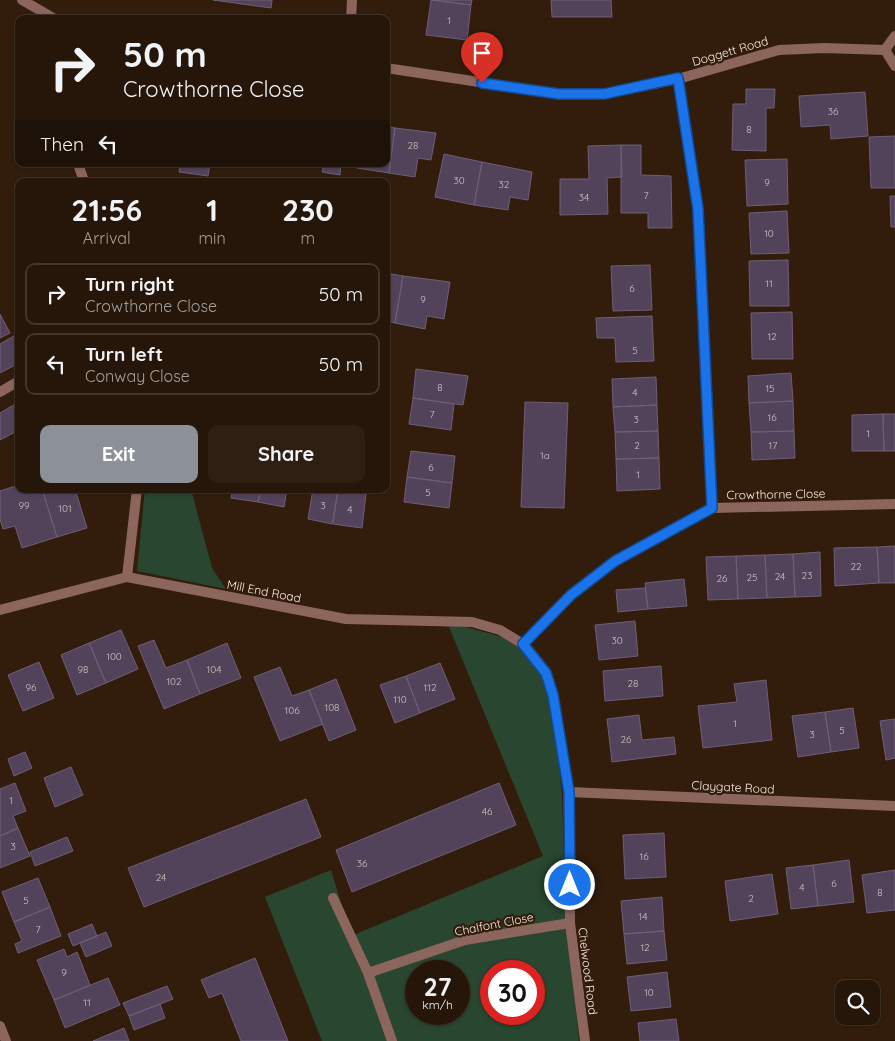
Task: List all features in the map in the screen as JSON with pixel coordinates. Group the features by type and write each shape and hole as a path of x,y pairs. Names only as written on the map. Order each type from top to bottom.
{"street":[{"path":"22,0 48,15"},
{"path":"351,15 352,0"},
{"path":"895,36 884,50 895,66"},
{"name":"Doggett Road","path":"390,69 559,94 604,94 678,78 779,50 824,48 884,50"},
{"path":"678,78 698,209 712,508"},
{"path":"0,392 15,383"},
{"path":"127,577 138,493"},
{"name":"Crowthorne Close","path":"523,644 571,595 615,561 712,508 895,504"},
{"name":"Mill End Road","path":"0,610 127,577 346,619 472,622 500,630 523,644"},
{"name":"Chelwood Road","path":"523,644 546,673 553,695 569,792 570,923 585,1041"},
{"name":"Claygate Road","path":"569,792 895,806"},
{"path":"333,898 368,973 392,1041"},
{"name":"Chalfont Close","path":"368,973 465,940 570,923"},
{"path":"0,1026 6,1041"}],"green space":[{"path":"145,493 192,493 212,568 226,589 137,571"},
{"path":"447,622 521,642 550,685 562,794 565,898 579,1041 322,1041 265,897 331,870 351,936 543,856"}],"building":[{"path":"213,0 272,0 271,8"},
{"path":"431,0 471,5 467,40 426,35"},
{"path":"432,0 472,0 471,5"},
{"path":"551,0 611,0 612,17 552,17"},
{"path":"746,89 775,89 774,108 766,108 766,151 732,150 733,104 746,104"},
{"path":"865,92 868,136 831,139 830,125 801,127 799,96"},
{"path":"390,127 395,128 390,166"},
{"path":"395,128 436,133 431,160 418,158 415,177 389,173"},
{"path":"895,136 895,188 871,188 869,137"},
{"path":"621,145 641,145 641,175 671,176 672,228 648,228 648,213 621,213"},
{"path":"621,145 622,177 607,178 608,214 560,215 560,179 589,179 588,146"},
{"path":"444,154 482,162 474,205 435,197"},
{"path":"787,159 788,204 747,206 745,160"},
{"path":"482,162 532,172 528,200 510,197 508,210 474,205"},
{"path":"180,167 210,167 208,176 179,172"},
{"path":"323,167 341,167 340,175 322,172"},
{"path":"357,167 390,167 389,173"},
{"path":"890,196 895,196 895,227 891,227"},
{"path":"787,211 789,253 751,254 749,213"},
{"path":"788,260 789,306 750,306 749,261"},
{"path":"650,265 652,310 613,311 611,266"},
{"path":"390,274 403,276 395,323 390,322"},
{"path":"403,276 450,282 444,319 427,316 425,329 395,323"},
{"path":"792,312 793,359 752,359 751,313"},
{"path":"0,314 10,333 0,338"},
{"path":"652,316 654,361 616,362 615,338 597,338 596,318"},
{"path":"15,335 15,365 0,373 0,344"},
{"path":"416,369 468,376 463,405 413,398"},
{"path":"791,373 793,401 749,403 748,376"},
{"path":"656,377 657,405 613,407 612,379"},
{"path":"413,398 454,404 451,430 409,424"},
{"path":"793,401 794,431 751,432 749,403"},
{"path":"525,402 568,403 564,508 521,507"},
{"path":"15,404 15,432 0,440 0,413"},
{"path":"657,405 658,431 615,432 613,407"},
{"path":"883,414 884,451 852,451 852,415"},
{"path":"883,414 895,414 895,451 884,451"},
{"path":"658,431 659,458 616,459 615,432"},
{"path":"794,431 795,458 752,460 751,432"},
{"path":"411,451 455,456 452,483 407,477"},
{"path":"659,458 660,489 617,491 616,459"},
{"path":"407,477 452,483 449,508 404,502"},
{"path":"15,486 15,493 43,493 57,537 22,548 15,526 3,529 0,519 0,491"},
{"path":"43,493 76,493 87,528 57,537"},
{"path":"232,493 260,493 258,502 231,498"},
{"path":"260,493 286,493 284,507 258,502"},
{"path":"312,493 337,493 332,524 308,519"},
{"path":"338,493 366,494 362,528 333,524"},
{"path":"895,546 895,583 879,583 877,547"},
{"path":"877,547 879,583 835,586 834,548"},
{"path":"820,552 821,596 795,597 793,554"},
{"path":"793,554 795,597 767,598 765,555"},
{"path":"765,555 767,598 738,599 736,556"},
{"path":"736,556 738,599 708,600 706,557"},
{"path":"684,579 687,606 648,609 645,583"},
{"path":"645,588 648,609 618,612 616,590"},
{"path":"635,621 638,656 599,660 595,625"},
{"path":"121,630 138,669 106,683 89,643"},
{"path":"154,640 166,668 187,660 200,694 164,709 138,646"},
{"path":"89,643 106,683 77,695 61,655"},
{"path":"227,643 241,678 200,694 187,660"},
{"path":"39,662 54,698 23,711 8,675"},
{"path":"440,663 455,699 420,713 406,676"},
{"path":"661,666 663,696 605,701 603,671"},
{"path":"280,667 292,696 309,690 323,724 280,741 254,677"},
{"path":"406,676 420,713 395,723 380,685"},
{"path":"336,679 356,730 329,741 309,690"},
{"path":"766,680 772,740 703,748 698,706 737,702 734,684"},
{"path":"853,708 859,748 831,752 825,712"},
{"path":"825,712 831,752 798,757 792,716"},
{"path":"639,715 642,740 674,737 676,754 612,762 607,719"},
{"path":"895,719 895,758 886,760 880,721"},
{"path":"25,752 32,768 14,776 8,759"},
{"path":"71,767 83,795 55,807 44,778"},
{"path":"15,783 26,811 13,816 18,828 0,836 0,789"},
{"path":"499,783 516,825 352,892 336,850"},
{"path":"306,799 321,837 144,907 128,868"},
{"path":"18,828 30,856 0,868 0,836"},
{"path":"664,833 666,877 625,879 623,835"},
{"path":"67,837 73,851 35,866 30,852"},
{"path":"849,860 854,902 818,906 813,865"},
{"path":"813,865 818,906 791,909 786,868"},
{"path":"895,870 895,910 867,913 862,875"},
{"path":"772,874 778,914 730,921 725,881"},
{"path":"38,878 50,907 14,922 2,892"},
{"path":"662,897 664,931 624,934 621,901"},
{"path":"50,907 61,936 18,953 15,944 22,941 14,922"},
{"path":"92,924 97,936 73,946 68,934"},
{"path":"664,931 667,960 627,964 624,934"},
{"path":"106,932 112,946 86,957 80,943"},
{"path":"64,949 67,957 77,952 90,985 54,1000 37,960"},
{"path":"255,958 288,1041 241,1041 222,993 209,998 201,980"},
{"path":"667,972 671,1007 631,1011 627,977"},
{"path":"108,978 120,1005 65,1028 54,1000"},
{"path":"167,986 173,999 129,1016 123,1003"},
{"path":"160,1004 165,1018 134,1030 129,1016"},
{"path":"676,1019 679,1041 640,1041 638,1023"},
{"path":"124,1028 129,1041 93,1041"}],"route":[{"path":"482,83 559,94 604,94 678,78 698,209 712,508 615,561 571,595 523,644 546,673 553,695 569,792 570,885"}]}
